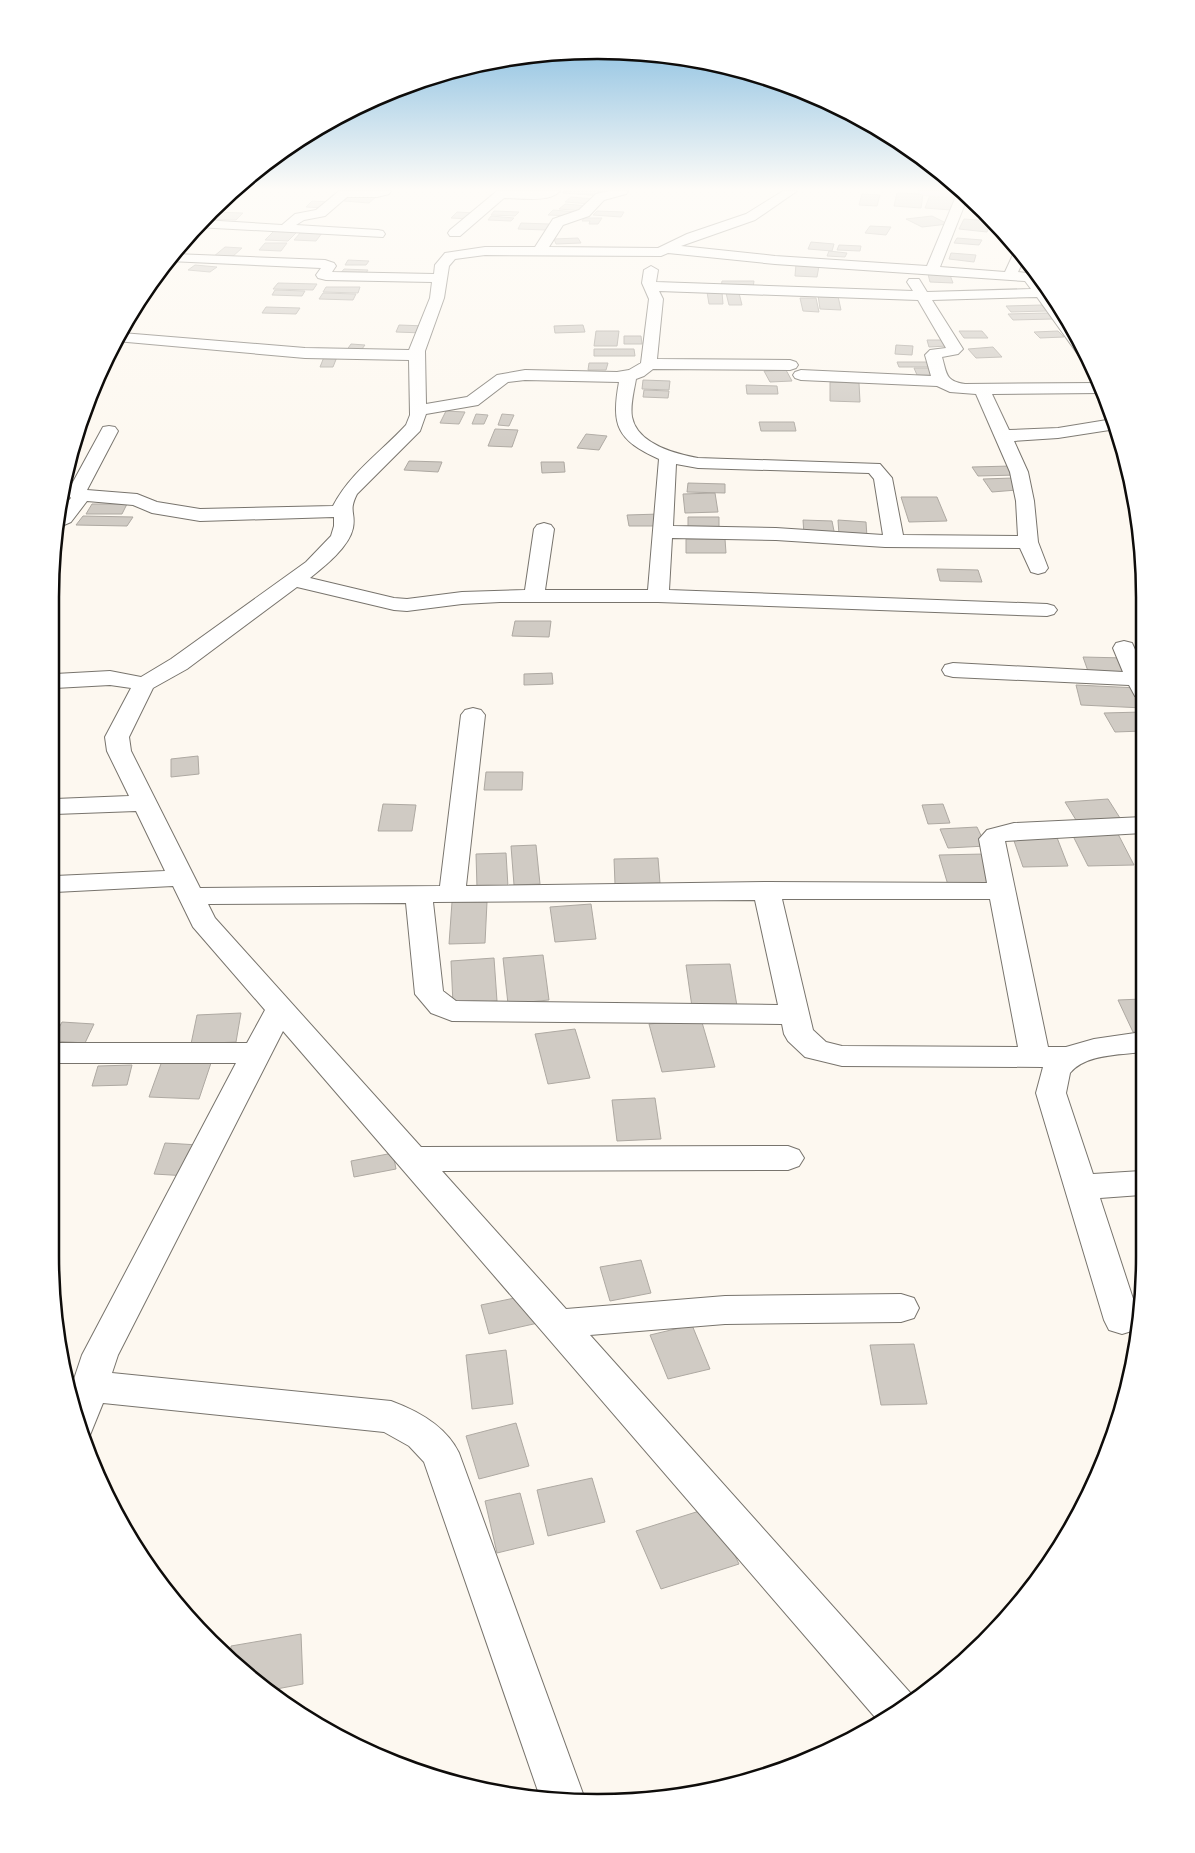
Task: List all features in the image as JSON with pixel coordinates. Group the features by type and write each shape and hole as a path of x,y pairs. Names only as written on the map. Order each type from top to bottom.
{"street":[{"path":"410,277 440,278 437,298 417,355 418,411 414,427 349,492 342,506 344,526 340,538 313,566 179,664 145,684 117,737 119,751 203,921 893,1705"},
{"path":"418,411 472,400 503,378 525,375 628,376 646,369 656,299 651,286 651,277"},
{"path":"912,277 921,296 955,349 938,352 933,355 941,381"},
{"path":"1016,277 1034,282"},
{"path":"651,286 921,296 1034,283"},
{"path":"126,338 326,354 369,356 417,355"},
{"path":"648,364 796,370 941,381 950,386 982,389 1094,388"},
{"path":"628,376 623,418 625,425 629,432 645,444 668,457 685,462 698,463 874,468 883,478 894,541"},
{"path":"982,389 1019,472 1026,501 1028,542 1038,568"},
{"path":"1003,436 1058,433 1108,425"},
{"path":"109,431 88,455 76,493 82,496 137,500 152,507 200,515 343,511"},
{"path":"658,596 668,457"},
{"path":"65,517 82,496"},
{"path":"534,596 544,529"},
{"path":"663,532 776,534 894,541 1028,542"},
{"path":"294,580 394,604 407,605 462,598 658,596 1047,610"},
{"path":"1124,648 1136,674"},
{"path":"954,670 1136,685"},
{"path":"59,681 110,678 145,684"},
{"path":"452,895 473,715"},
{"path":"59,807 145,803"},
{"path":"1035,1057 992,839 996,835 1014,831 1136,825"},
{"path":"59,884 419,895 766,890 1002,891"},
{"path":"766,890 799,1034 816,1050 842,1056 1066,1057 1085,1051 1136,1043"},
{"path":"419,895 429,994 441,1006 452,1011 794,1015"},
{"path":"82,1411 100,1355 280,1008"},
{"path":"59,1053 257,1053"},
{"path":"1066,1057 1056,1070 1052,1093 1122,1320"},
{"path":"413,1160 788,1158"},
{"path":"1081,1187 1136,1183"},
{"path":"558,1324 724,1310 901,1308"},
{"path":"90,1386 391,1417 422,1435 440,1453 561,1793"}],"building":[{"path":"929,277 951,277 953,283 930,282"},
{"path":"722,281 754,281 753,288 721,287"},
{"path":"278,283 317,284 313,290 273,289"},
{"path":"326,287 360,287 358,293 323,292"},
{"path":"275,290 305,291 302,296 272,295"},
{"path":"707,292 722,292 723,304 709,304"},
{"path":"323,293 356,294 353,300 319,299"},
{"path":"726,293 739,293 742,305 729,305"},
{"path":"818,295 838,296 841,310 820,309"},
{"path":"800,298 816,298 819,312 803,311"},
{"path":"1042,305 1047,311 1011,312 1006,306"},
{"path":"266,307 300,308 296,314 262,313"},
{"path":"1048,313 1053,319 1013,320 1008,314"},
{"path":"399,325 426,326 423,333 396,332"},
{"path":"583,325 585,332 555,333 554,326"},
{"path":"596,331 619,331 617,346 594,346"},
{"path":"959,331 982,331 988,338 964,338"},
{"path":"1058,331 1064,337 1040,338 1034,332"},
{"path":"624,336 641,336 642,344 624,344"},
{"path":"927,340 942,340 947,346 929,347"},
{"path":"351,344 365,345 358,354 344,354"},
{"path":"896,345 913,346 912,355 895,354"},
{"path":"993,347 1002,357 976,358 968,349"},
{"path":"594,349 634,349 635,356 594,356"},
{"path":"324,357 337,357 333,367 320,367"},
{"path":"897,362 930,362 932,367 899,367"},
{"path":"589,363 608,363 606,370 588,370"},
{"path":"914,368 933,368 935,375 917,375"},
{"path":"786,370 792,381 770,382 764,371"},
{"path":"643,380 670,381 669,390 642,389"},
{"path":"830,382 859,383 860,402 830,401"},
{"path":"746,385 777,386 778,394 747,394"},
{"path":"644,390 669,391 668,398 643,397"},
{"path":"446,411 465,412 459,424 440,423"},
{"path":"476,414 488,415 484,424 472,424"},
{"path":"502,414 514,415 509,426 498,425"},
{"path":"759,422 794,422 796,431 761,431"},
{"path":"495,429 518,430 512,447 488,446"},
{"path":"586,434 607,436 599,450 577,448"},
{"path":"409,461 442,462 438,472 404,470"},
{"path":"541,462 564,462 565,472 542,473"},
{"path":"1011,466 1017,475 978,476 972,467"},
{"path":"1013,478 1017,490 992,492 983,479"},
{"path":"688,483 725,484 725,493 687,492"},
{"path":"715,493 718,512 685,513 683,494"},
{"path":"901,497 937,497 947,521 909,522"},
{"path":"92,504 127,504 122,514 86,514"},
{"path":"660,514 662,526 629,526 627,515"},
{"path":"83,516 133,517 127,526 76,525"},
{"path":"688,517 719,517 719,530 688,529"},
{"path":"803,520 832,521 835,536 804,535"},
{"path":"838,520 866,522 867,537 839,535"},
{"path":"686,539 725,539 726,553 686,553"},
{"path":"937,569 978,570 982,582 940,581"},
{"path":"515,621 551,621 549,637 512,636"},
{"path":"1083,657 1125,658 1131,675 1089,674"},
{"path":"552,673 553,684 524,685 524,674"},
{"path":"1076,685 1136,688 1136,708 1081,705"},
{"path":"1136,712 1136,731 1115,732 1104,713"},
{"path":"198,756 199,774 171,777 171,759"},
{"path":"486,772 523,772 522,790 484,790"},
{"path":"1108,799 1120,818 1076,820 1065,802"},
{"path":"383,804 416,805 412,831 378,831"},
{"path":"943,804 950,823 928,824 922,805"},
{"path":"977,827 986,846 948,848 940,829"},
{"path":"1118,834 1134,865 1088,866 1073,836"},
{"path":"1012,835 1056,835 1068,866 1023,867"},
{"path":"536,845 540,884 514,885 511,846"},
{"path":"506,853 508,887 477,888 476,854"},
{"path":"984,854 994,884 948,885 939,855"},
{"path":"658,858 660,883 615,884 614,859"},
{"path":"452,902 487,902 485,943 449,944"},
{"path":"591,904 596,939 555,942 550,907"},
{"path":"543,955 549,1000 508,1004 503,958"},
{"path":"494,958 497,1001 453,1004 451,961"},
{"path":"730,964 737,1006 692,1007 686,965"},
{"path":"1136,999 1136,1032 1133,1032 1118,1000"},
{"path":"241,1013 236,1042 191,1044 197,1015"},
{"path":"701,1019 715,1067 662,1072 649,1024"},
{"path":"62,1022 94,1024 85,1043 59,1041 59,1028"},
{"path":"575,1029 590,1078 548,1084 535,1034"},
{"path":"162,1061 211,1063 199,1099 149,1097"},
{"path":"132,1065 127,1085 92,1086 98,1066"},
{"path":"655,1098 661,1139 617,1141 612,1100"},
{"path":"165,1143 199,1145 188,1176 154,1174"},
{"path":"393,1153 396,1169 354,1177 351,1161"},
{"path":"641,1260 651,1293 610,1301 600,1267"},
{"path":"529,1295 538,1323 489,1334 481,1305"},
{"path":"692,1325 710,1369 668,1379 650,1335"},
{"path":"914,1344 927,1404 881,1405 870,1345"},
{"path":"506,1350 513,1404 472,1409 466,1355"},
{"path":"516,1423 529,1466 479,1479 466,1436"},
{"path":"592,1478 605,1522 548,1536 537,1490"},
{"path":"520,1493 534,1544 497,1553 485,1501"},
{"path":"712,1507 739,1564 661,1589 636,1531"},
{"path":"301,1634 303,1684 278,1689 242,1661 231,1650 231,1646"}]}
